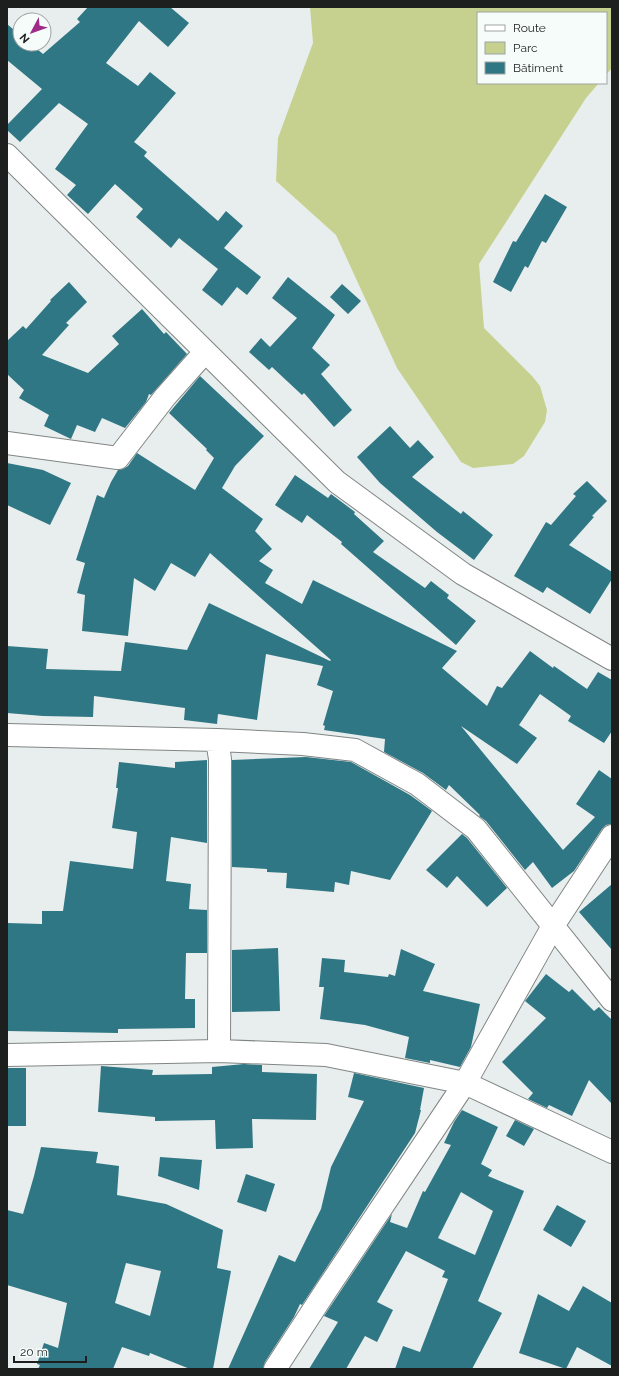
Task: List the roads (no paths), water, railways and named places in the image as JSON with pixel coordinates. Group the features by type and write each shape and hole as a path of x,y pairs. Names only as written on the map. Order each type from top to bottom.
{"street":[{"path":"7,155 337,482 463,574 612,659"},
{"path":"7,443 118,458 165,397 205,352"},
{"path":"7,735 217,740 303,744 355,750 417,784 476,829 612,1000"},
{"path":"217,740 220,759 219,1051"},
{"path":"275,1369 465,1083 554,926 612,836"},
{"path":"7,1055 219,1051 326,1055 465,1083 612,1152"}]}
